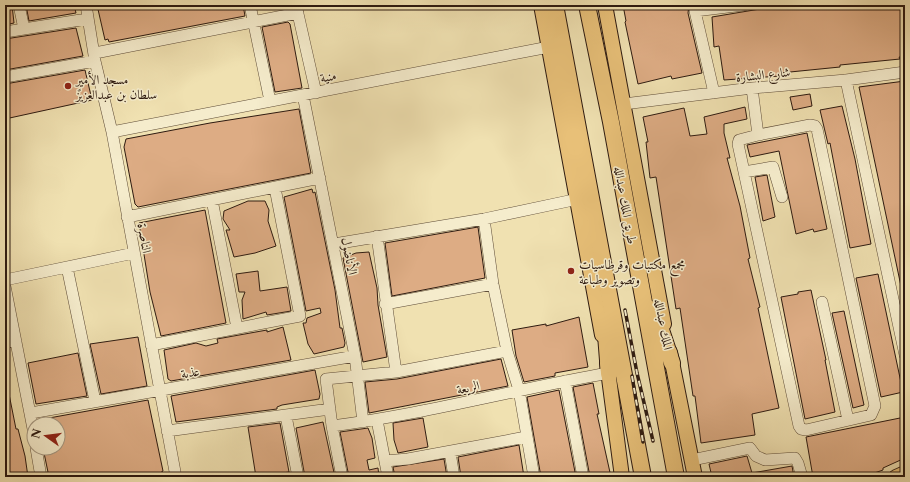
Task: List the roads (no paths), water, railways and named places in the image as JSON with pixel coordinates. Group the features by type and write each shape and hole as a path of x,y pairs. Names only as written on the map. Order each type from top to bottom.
{"highway":[{"path":"555,5 643,477"},
{"name":"طريق الملك عبدالله","path":"587,5 611,122 676,477"},
{"path":"611,122 623,153 654,311 672,363"},
{"path":"578,125 581,167 603,292 609,373"}],"main road":[{"path":"541,5 609,373 621,471 626,477"},
{"name":"الملك عبدالله","path":"605,5 672,363 695,477"},
{"path":"896,477 905,473"}],"street":[{"path":"19,5 24,29"},
{"name":"الناصرة","path":"86,5 87,18 112,132 175,477"},
{"path":"250,5 270,101"},
{"path":"714,93 695,8 744,5"},
{"path":"5,77 253,23 297,9 316,93"},
{"path":"5,32 87,18"},
{"name":"منية","path":"112,132 549,47"},
{"name":"شارع البشارة","path":"624,104 752,88 846,80 905,72"},
{"path":"846,80 905,355"},
{"path":"752,88 758,135"},
{"name":"الأناضول","path":"303,95 334,244 355,356 363,422"},
{"path":"810,125 815,126 817,129 875,406 871,415 806,430 801,429 799,426 738,144 739,140 758,135 810,125"},
{"path":"744,172 773,167 782,197"},
{"path":"127,217 320,178"},
{"path":"151,345 300,316 275,188"},
{"path":"334,244 484,219 578,199"},
{"path":"212,200 237,328"},
{"path":"484,219 493,284 507,351 519,390 534,477"},
{"path":"377,236 385,304 396,372"},
{"path":"5,280 134,253"},
{"path":"67,267 95,401"},
{"path":"385,304 493,284"},
{"path":"5,286 10,342 31,416"},
{"path":"822,302 848,420"},
{"path":"342,477 332,426 326,379 396,372 507,351"},
{"name":"عذبة","path":"31,413 355,356"},
{"name":"الريعة","path":"332,426 377,420 519,390 609,373"},
{"path":"565,381 583,477"},
{"path":"167,432 330,409"},
{"path":"286,416 298,477"},
{"path":"377,420 388,477"},
{"path":"385,461 450,452 526,437"},
{"path":"692,460 750,448 759,458 765,460 795,458 802,477"},
{"path":"450,452 454,477"},
{"path":"37,456 41,477"}],"railway":[{"path":"625,310 637,373 653,441"},
{"path":"632,376 643,442"}],"place":[{"name":"ٍمسجد الأمير سلطان بن عبدالعزيز","path":"68,86"},
{"name":"مجمع مكتبات وقرطاسيات وتصوير وطباعة","path":"571,271"}]}
